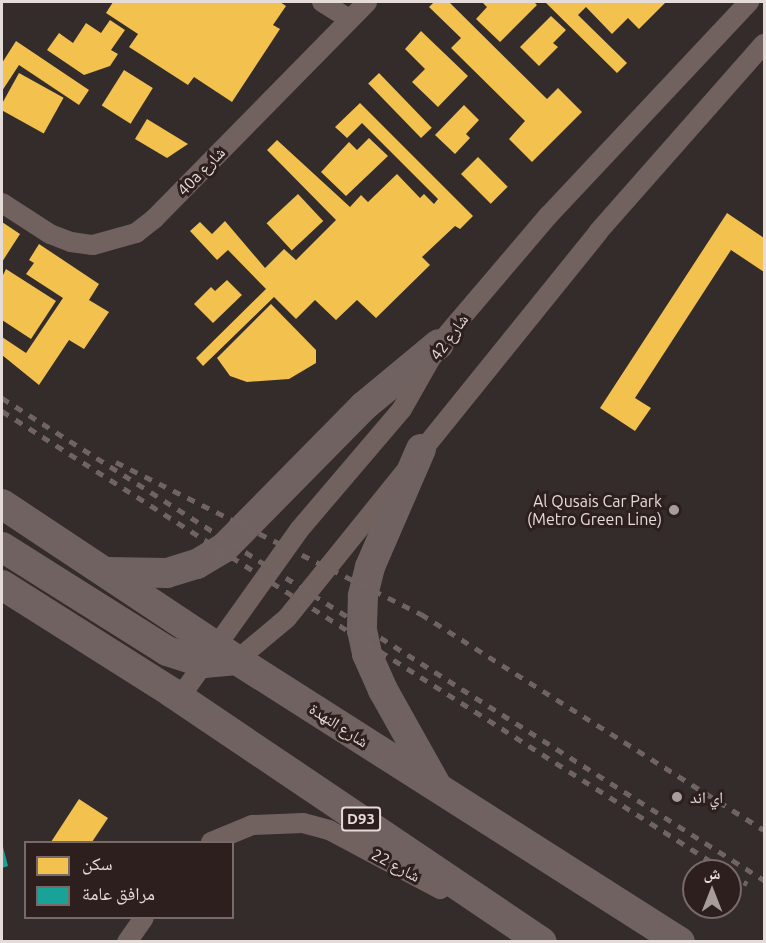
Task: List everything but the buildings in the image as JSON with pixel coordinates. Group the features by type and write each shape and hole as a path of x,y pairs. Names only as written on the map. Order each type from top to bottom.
{"main road":[{"path":"102,571 136,575 167,573 197,564 224,548 364,406 440,344"},
{"path":"422,449 370,567 363,596 363,630 367,654 383,690 437,788"},
{"name":"شارع النهدة","path":"2,504 102,571 219,656 437,788 680,942"},
{"path":"2,547 159,646 219,656"},
{"name":"D93","path":"2,585 180,698 541,942"}],"street":[{"path":"322,2 349,19"},
{"name":"40a شارع","path":"2,203 50,234 71,242 93,245 136,233 162,211 367,2"},
{"name":"شارع 42","path":"180,698 219,656 299,530 402,409 440,344 548,216 749,2"},
{"name":"شارع 42","path":"219,656 287,618 598,232 765,44"},
{"name":"شارع 22","path":"216,841 252,825 276,822 329,830 541,942"},
{"path":"127,942 143,919"}],"railway":[{"path":"2,398 764,880"},
{"path":"2,411 707,859"},
{"path":"116,462 421,614 764,830"},
{"path":"742,881 747,884"}],"place":[{"name":"Al Qusais Car Park (Metro Green Line)","path":"674,510"},
{"name":"اي اند","path":"677,797"}]}
